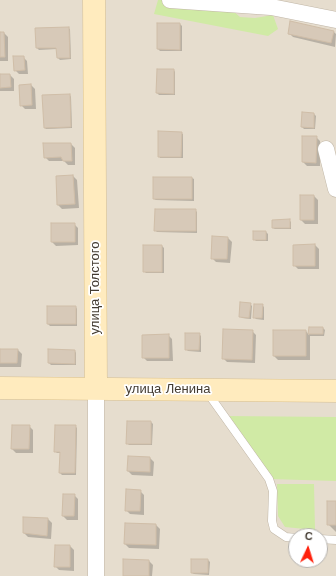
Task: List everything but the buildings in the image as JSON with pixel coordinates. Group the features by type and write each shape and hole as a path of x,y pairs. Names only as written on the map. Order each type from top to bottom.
{"street":[{"name":"улица Толстого","path":"94,0 96,576"},
{"path":"170,0 271,7 336,20"},
{"path":"326,149 336,189"},
{"name":"улица Ленина","path":"0,388 336,391"}],"lane":[{"path":"205,390 269,479 273,491 272,521 274,529 288,537"}],"shaded area":[{"path":"0,0 336,0 336,576 0,576"}],"green space":[{"path":"158,0 239,0 232,10 240,17 255,18 273,15 278,29 268,36 154,14"},
{"path":"224,416 336,417 336,481 269,479"},
{"path":"277,484 314,484 315,528 285,527 278,516"}]}
